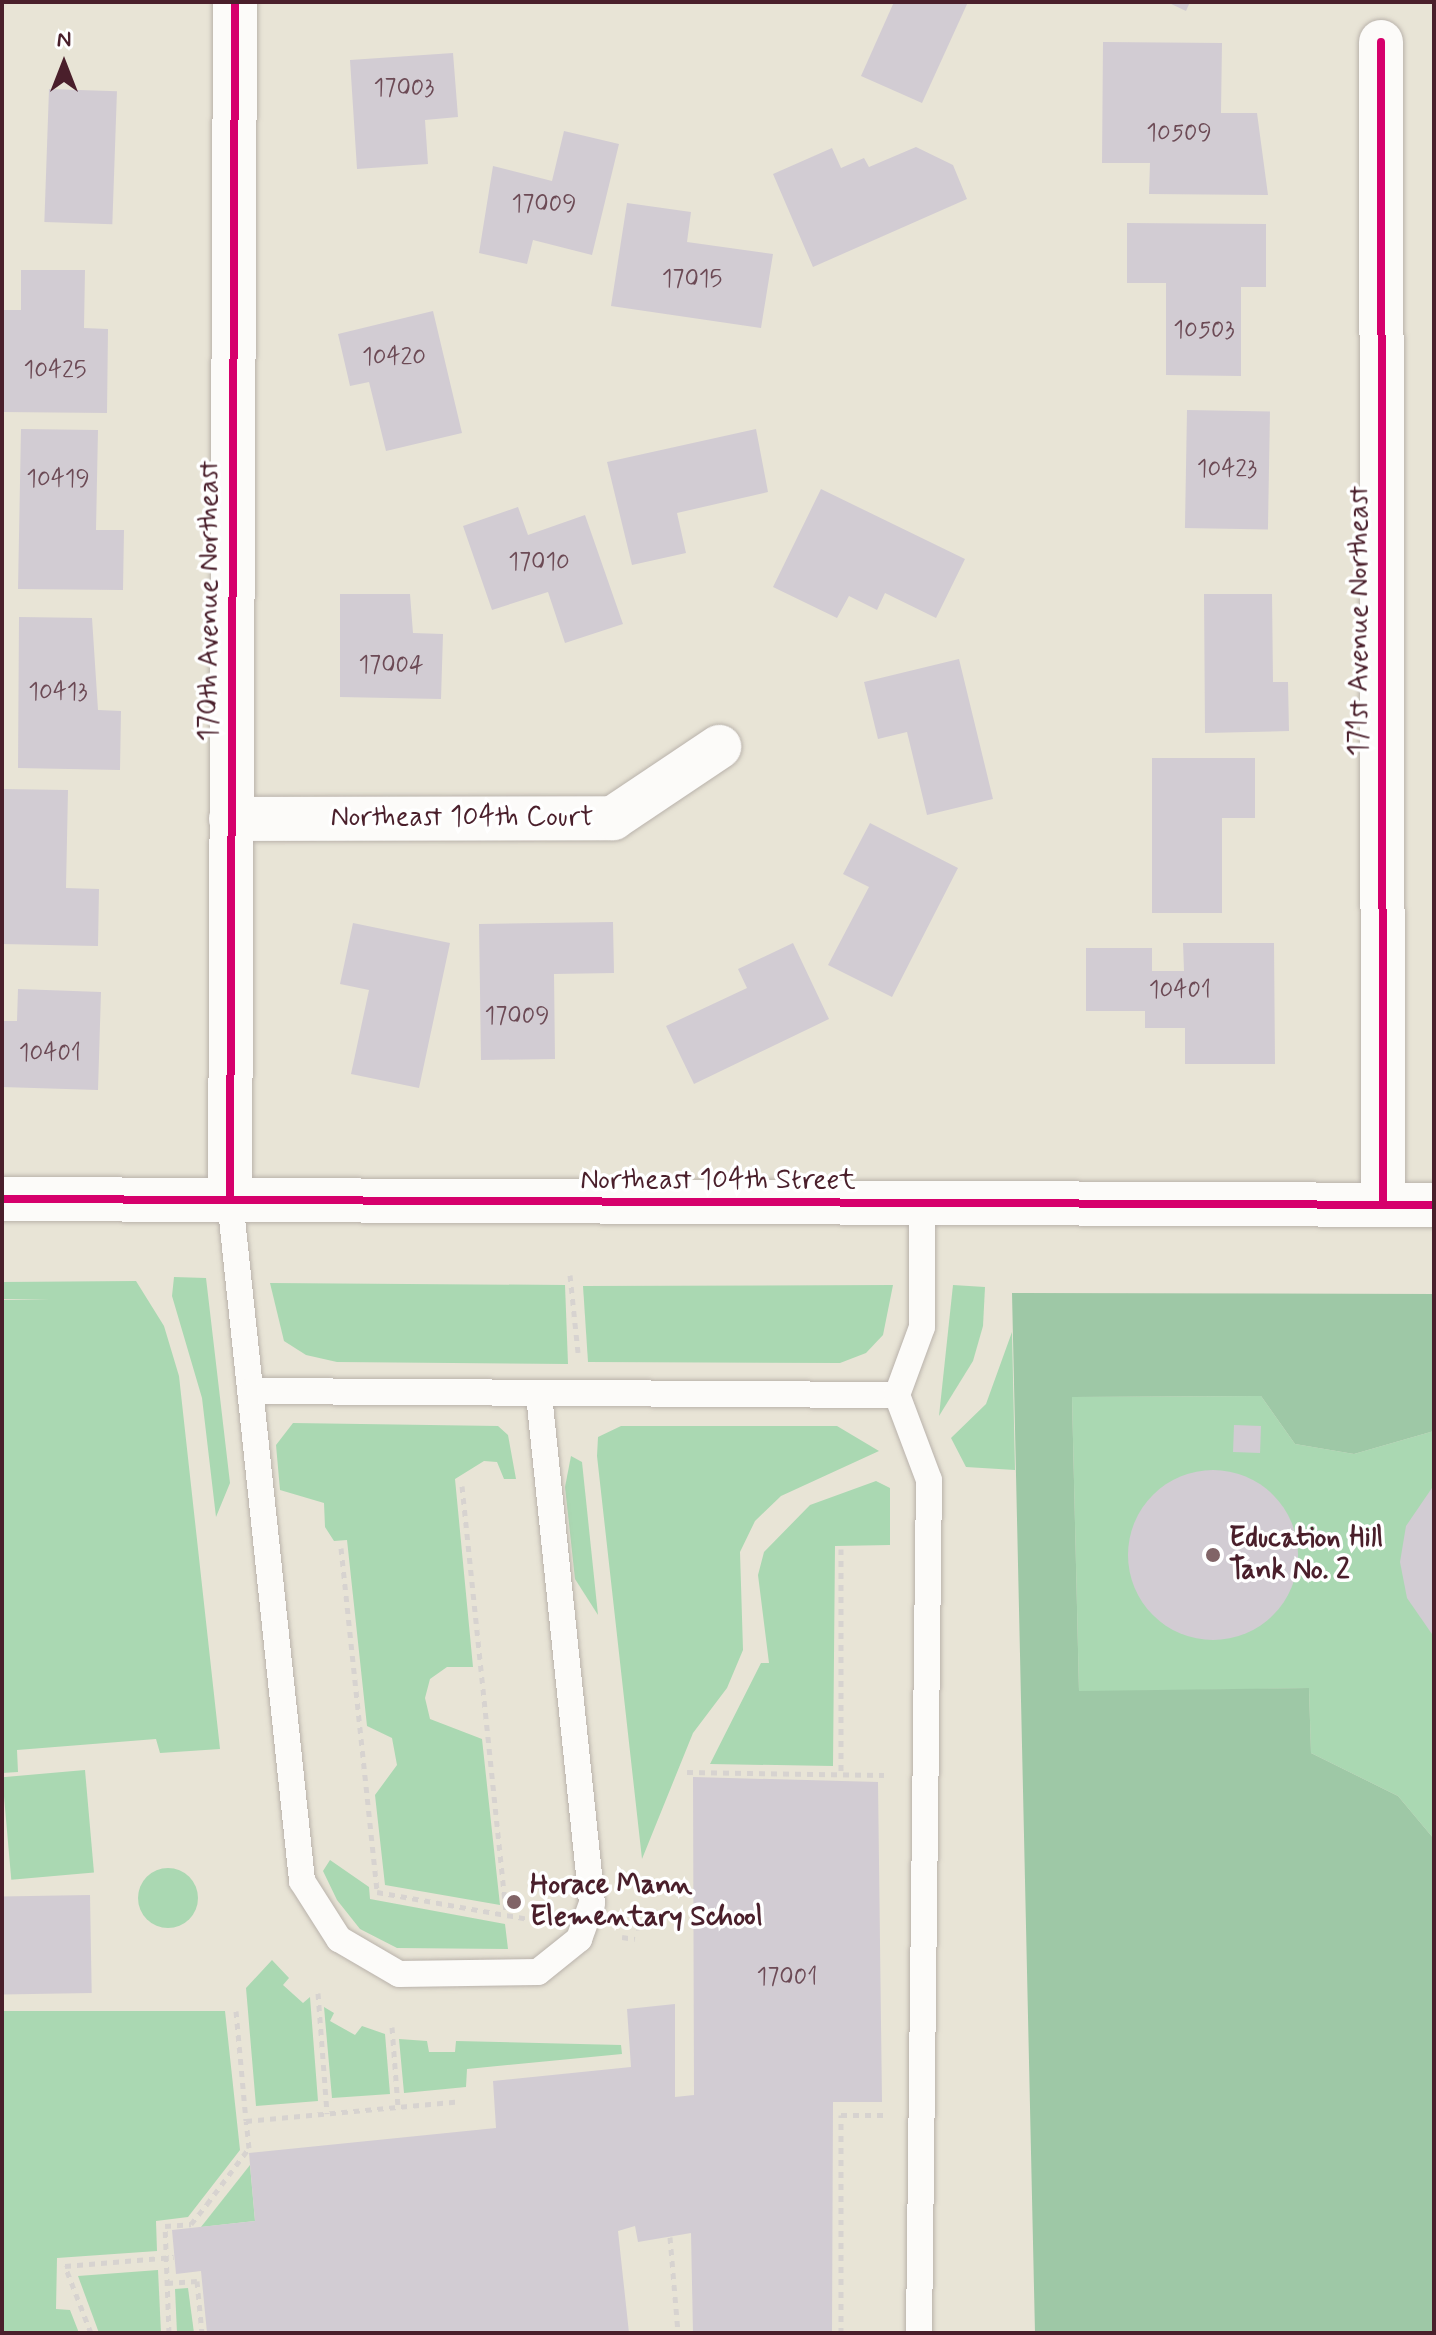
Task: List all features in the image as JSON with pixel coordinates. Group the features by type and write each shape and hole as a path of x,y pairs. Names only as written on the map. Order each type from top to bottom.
{"street":[{"name":"170th Avenue Northeast","path":"230,1200 235,2"},
{"name":"171st Avenue Northeast","path":"1381,42 1383,1201"},
{"name":"Northeast 104th Court","path":"231,819 613,818 719,747"},
{"name":"Northeast 104th Street","path":"2,1199 922,1204 1383,1201 1434,1205"}],"lane":[{"path":"230,1200 302,1881 339,1939 399,1974 538,1972 579,1939 592,1903 539,1395"},
{"path":"919,2333 929,1480 897,1395 922,1327 922,1204"},
{"path":"252,1391 897,1395"}],"path":[{"path":"570,1275 579,1365"},
{"path":"462,1486 506,1915"},
{"path":"341,1548 377,1892 555,1924"},
{"path":"841,1549 841,1774"},
{"path":"687,1772 885,1775 885,1791"},
{"path":"622,1937 635,1939"},
{"path":"318,1993 327,2114"},
{"path":"169,2333 165,2226 191,2224 249,2148 236,2011"},
{"path":"392,2027 398,2107"},
{"path":"841,2333 841,2115 885,2115 885,2099"},
{"path":"246,2121 460,2101"},
{"path":"670,2237 678,2333"},
{"path":"91,2333 65,2266 174,2257"},
{"path":"167,2283 197,2281 202,2333"}],"green space":[{"path":"174,1277 206,1278 230,1483 216,1517 202,1398 172,1296"},
{"path":"136,1281 164,1326 179,1376 220,1749 160,1753 156,1739 17,1750 18,1772 2,1773 2,1300 50,1300 2,1299 2,1282"},
{"path":"270,1283 565,1285 568,1364 337,1362 306,1355 284,1341"},
{"path":"893,1285 883,1335 866,1353 840,1363 588,1362 583,1286"},
{"path":"953,1285 985,1287 983,1326 973,1361 939,1416"},
{"path":"1012,1293 1434,1294 1434,1431 1354,1454 1295,1444 1261,1396 1072,1397 1079,1691 1309,1688 1311,1753 1398,1796 1434,1839 1434,2333 1035,2333"},
{"path":"1012,1332 1015,1470 966,1467 951,1438 986,1404"},
{"path":"1261,1396 1295,1444 1354,1454 1434,1431 1434,1839 1398,1796 1311,1753 1309,1688 1079,1692 1072,1397"},
{"path":"293,1423 498,1426 508,1435 516,1479 504,1479 497,1462 484,1461 455,1479 473,1667 447,1667 430,1679 425,1698 430,1719 482,1739 500,1905 385,1885 375,1795 397,1765 392,1738 367,1726 347,1540 334,1541 325,1527 324,1503 280,1490 276,1445"},
{"path":"621,1426 837,1426 879,1451 781,1496 755,1521 740,1552 743,1650 727,1688 693,1733 642,1859 597,1456 598,1437"},
{"path":"571,1456 582,1462 598,1615 575,1579 565,1487"},
{"path":"876,1481 890,1488 890,1545 835,1546 833,1766 710,1764 761,1663 769,1663 758,1575 764,1552 810,1505"},
{"path":"85,1770 94,1873 11,1880 2,1777"},
{"path":"330,1860 369,1887 370,1899 505,1924 508,1949 397,1948 360,1929 337,1900 323,1871"},
{"path":"168,1868 190,1876 198,1898 190,1920 168,1928 146,1920 138,1898 146,1876"},
{"path":"272,1960 289,1978 283,1985 303,2003 310,1997 318,2101 256,2106 246,1988"},
{"path":"324,2007 334,2013 330,2021 355,2035 362,2026 385,2034 390,2094 332,2098"},
{"path":"2,2011 225,2011 240,2150 188,2217 156,2221 157,2251 57,2258 56,2309 70,2310 79,2333 2,2333"},
{"path":"399,2039 427,2041 429,2052 455,2052 456,2041 621,2045 622,2054 467,2069 466,2087 404,2093"},
{"path":"250,2165 255,2221 201,2227"},
{"path":"158,2270 161,2333 99,2333 78,2276"},
{"path":"188,2288 194,2333 177,2333 175,2289"}],"building":[{"path":"894,2 968,2 922,103 861,76"},
{"path":"1167,2 1190,2 1186,11"},
{"path":"1103,42 1222,43 1221,113 1257,113 1268,195 1149,194 1150,163 1102,163"},
{"path":"453,53 458,117 425,120 428,164 357,169 350,60"},
{"path":"49,89 117,91 112,224 44,222"},
{"path":"564,131 619,144 592,255 533,240 527,264 479,253 493,166 552,181"},
{"path":"916,147 953,165 967,199 813,267 773,174 832,148 841,168 864,158 869,167"},
{"path":"627,203 691,212 687,242 773,254 761,328 611,306"},
{"path":"1127,223 1266,224 1266,287 1241,287 1241,376 1166,375 1166,283 1127,283"},
{"path":"21,270 85,270 84,328 108,329 107,413 2,412 2,310 21,310"},
{"path":"433,311 462,433 386,451 369,382 350,386 338,334"},
{"path":"1187,410 1270,411 1268,529 1185,528"},
{"path":"21,429 98,430 96,530 124,530 123,590 18,589"},
{"path":"756,429 768,492 677,513 686,553 632,565 607,462"},
{"path":"821,489 965,559 936,618 885,593 877,610 849,596 837,618 773,587"},
{"path":"518,507 528,535 585,515 623,624 565,643 548,592 492,610 463,526"},
{"path":"340,594 410,594 413,633 443,634 441,699 340,697"},
{"path":"1204,594 1272,594 1273,682 1288,682 1289,731 1205,733"},
{"path":"19,617 92,618 98,710 121,711 120,770 18,768"},
{"path":"959,659 993,799 927,815 907,732 878,739 864,682"},
{"path":"1152,758 1255,758 1255,818 1222,818 1222,913 1152,913"},
{"path":"2,789 68,790 66,888 99,889 98,946 2,944"},
{"path":"870,823 958,868 892,997 828,965 869,887 843,874"},
{"path":"613,922 614,973 554,974 555,1059 481,1060 479,924"},
{"path":"353,923 450,943 419,1088 351,1074 369,990 340,984"},
{"path":"793,943 829,1019 694,1084 666,1026 747,988 738,969"},
{"path":"1183,943 1274,943 1275,1064 1185,1064 1185,1028 1145,1028 1145,1011 1086,1011 1086,948 1152,948 1152,971 1184,971"},
{"path":"18,989 101,992 98,1090 2,1087 2,1021 17,1021"},
{"path":"1234,1425 1261,1426 1260,1453 1233,1452"},
{"name":"Education Hill Tank No. 2","path":"1213,1470 1246,1476 1273,1495 1292,1522 1298,1555 1292,1588 1273,1615 1246,1634 1213,1640 1180,1634 1153,1615 1134,1588 1128,1555 1134,1522 1153,1495 1180,1476"},
{"path":"1434,1485 1434,1637 1407,1598 1400,1562 1406,1526"},
{"path":"693,1777 878,1782 882,2102 833,2102 832,2333 693,2333 691,2233 638,2242 635,2226 618,2231 629,2333 207,2333 201,2271 176,2274 172,2230 255,2221 249,2153 496,2128 493,2081 631,2067 627,2009 675,2004 675,2097 694,2095"},
{"path":"90,1895 92,1993 3,1995 2,1897"}],"cycle path":[{"path":"230,1200 235,2"},
{"path":"1381,42 1383,1201"},
{"path":"2,1199 1434,1205"}],"place":[{"name":"Education Hill Tank No. 2","path":"1213,1555"},
{"name":"Horace Mann Elementary School","path":"514,1902"}]}
